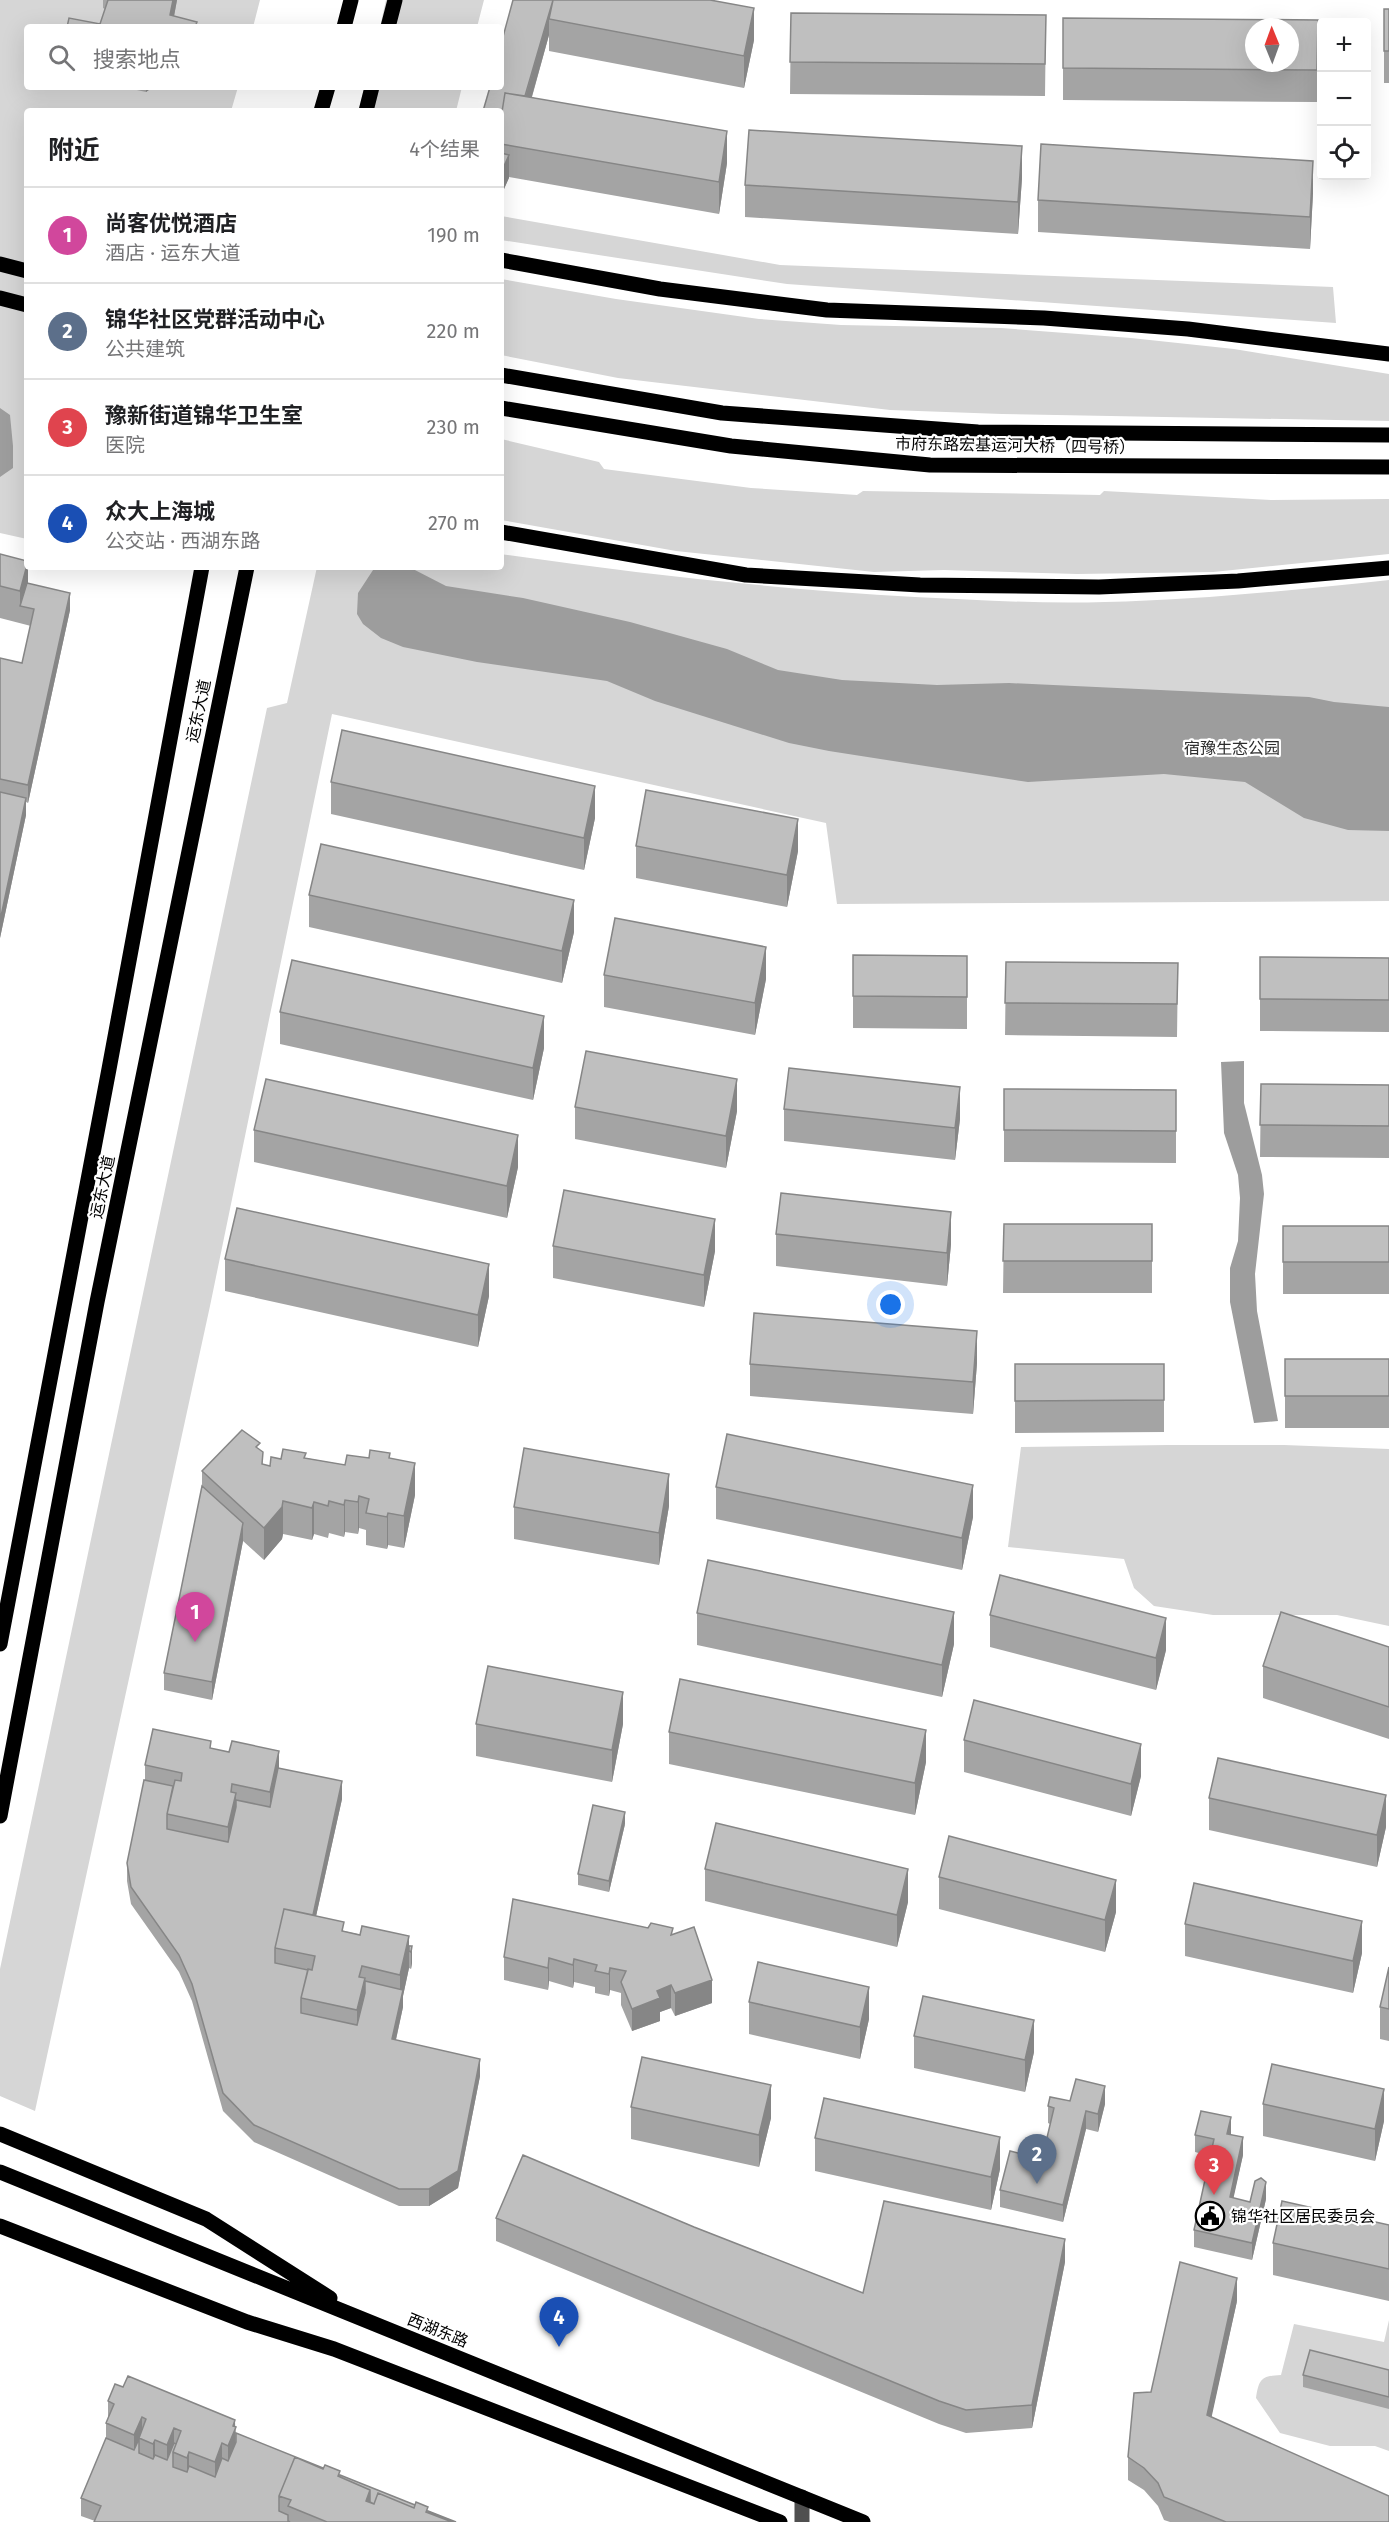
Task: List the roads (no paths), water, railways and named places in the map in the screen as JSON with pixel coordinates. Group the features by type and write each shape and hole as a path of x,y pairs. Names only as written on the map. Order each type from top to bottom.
{"main road":[{"path":"345,24 351,0"},
{"path":"389,24 395,0"},
{"path":"322,108 327,90"},
{"path":"367,108 371,90"},
{"path":"504,261 660,289 827,310 1044,318 1164,327 1389,354"},
{"path":"0,264 24,270"},
{"path":"0,298 24,304"},
{"name":"市府东路宏基运河大桥（四号桥）","path":"504,376 722,412 978,432 1389,435"},
{"name":"市府东路宏基运河大桥（四号桥）","path":"504,408 731,446 930,465 1389,467"},
{"path":"504,533 746,575 920,585 1099,587 1238,581 1389,568"},
{"name":"运东大道","path":"0,1644 110,1070 201,570"},
{"name":"运东大道","path":"0,1816 97,1302 246,570"},
{"path":"0,2134 206,2219 366,2320"},
{"name":"西湖东路","path":"0,2172 802,2497 836,2516 863,2522"},
{"path":"0,2226 247,2322 346,2353 780,2522"}],"street":[{"path":"802,2497 802,2522"}],"place":[{"name":"尚客优悦酒店","path":"195,1642"},
{"name":"锦华社区党群活动中心","path":"1037,2184"},
{"name":"豫新街道锦华卫生室","path":"1214,2195"},
{"name":"锦华社区居民委员会","path":"1210,2216"},
{"name":"众大上海城","path":"559,2347"}],"park label":[{"name":"宿豫生态公园","path":"1232,748"}]}
